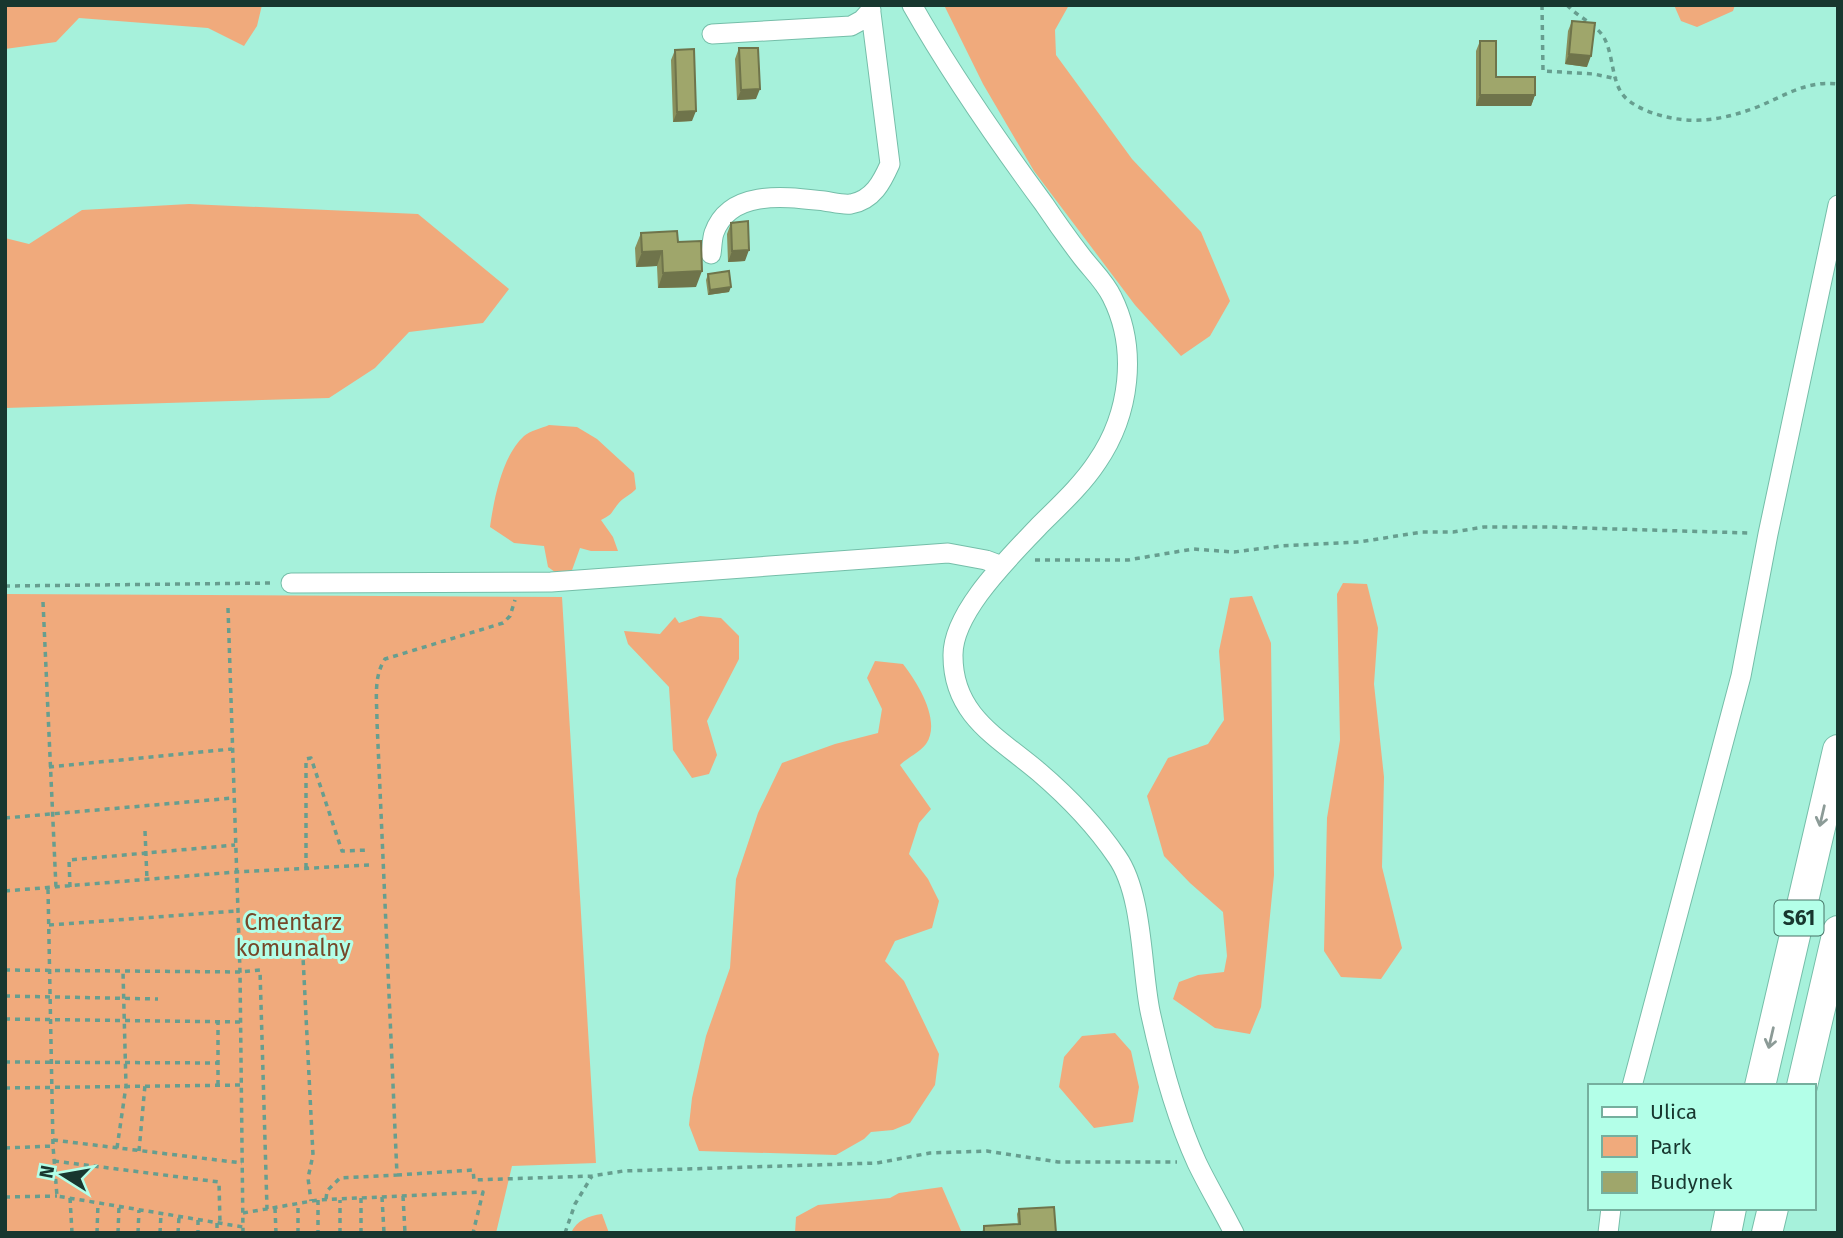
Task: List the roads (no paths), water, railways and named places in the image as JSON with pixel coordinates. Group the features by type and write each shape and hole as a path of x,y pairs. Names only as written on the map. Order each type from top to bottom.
{"highway":[{"name":"S61","path":"1760,1084 1838,750"},
{"name":"S61","path":"1802,1084 1838,931"},
{"path":"1726,1233 1731,1210"},
{"path":"1767,1233 1773,1210"}],"lane":[{"path":"912,5 936,48 1024,177 1111,293 1124,326 1128,355 1126,389 1116,427 1097,462 985,586 960,624 952,654 958,692 977,722 1041,774 1084,817 1120,860 1134,897 1150,1008 1166,1079 1196,1161 1234,1233"},
{"path":"712,34 851,26 862,20 871,8"},
{"path":"711,254 715,233 724,217 750,201 772,196 850,204 869,196 881,184 890,164 871,8"},
{"path":"1633,1084 1741,676 1768,534 1838,205"},
{"path":"291,583 519,583 948,553 1002,566"},
{"path":"1608,1233 1611,1210"}],"park label":[{"name":"Cmentarz komunalny","path":"293,935"}]}
